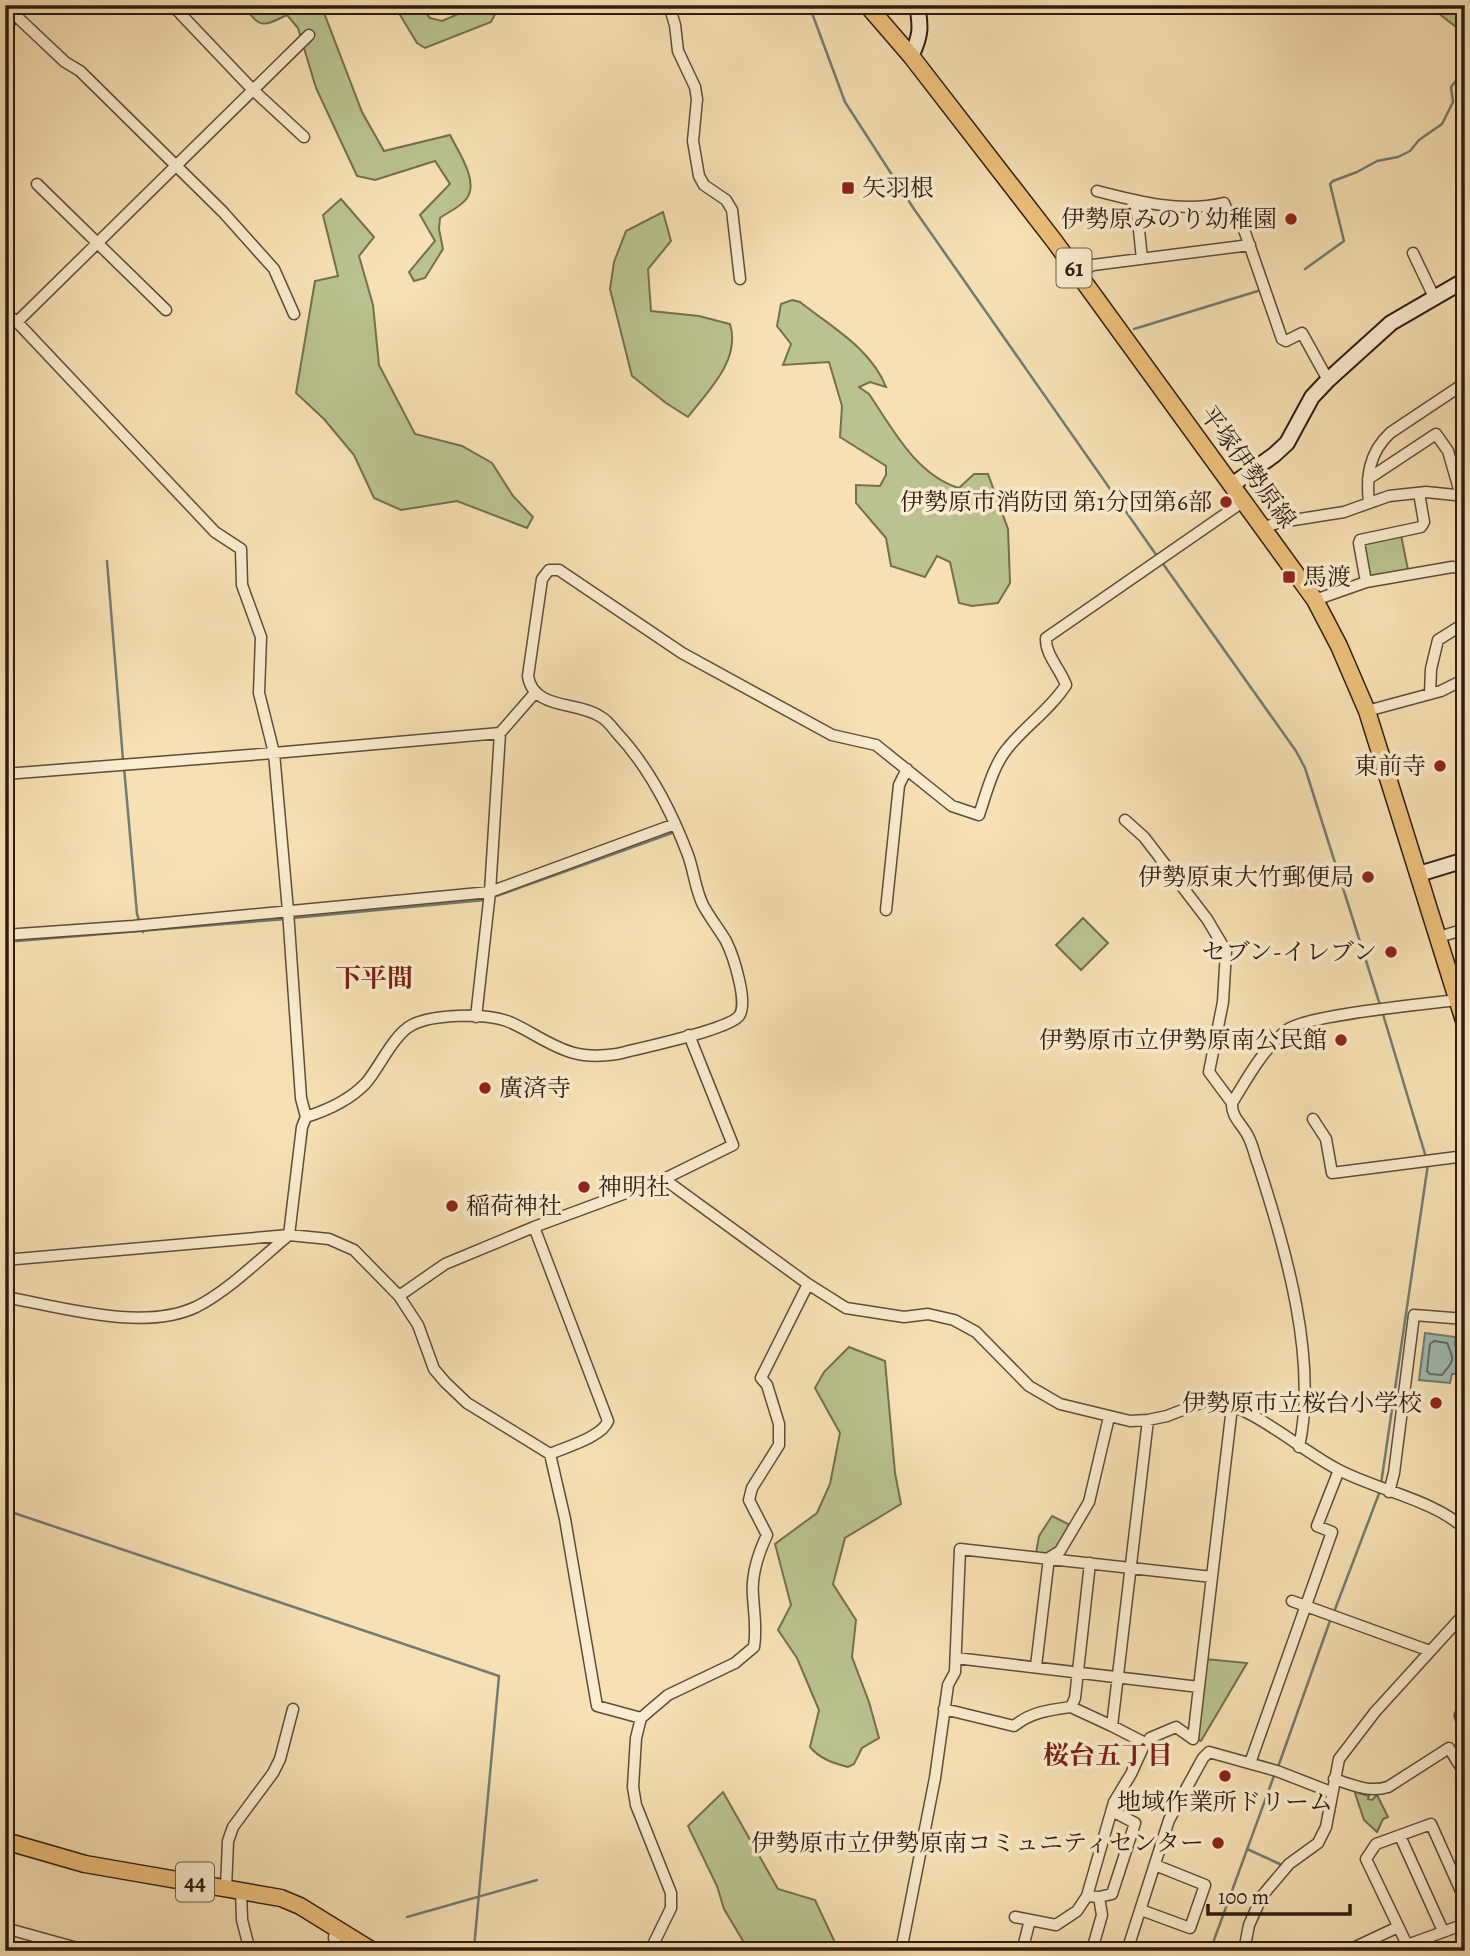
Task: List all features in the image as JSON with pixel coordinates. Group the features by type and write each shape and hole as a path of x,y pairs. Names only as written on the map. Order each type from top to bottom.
{"main road":[{"name":"平塚伊勢原線","path":"867,5 911,56 1078,272 1315,600 1339,646 1367,711 1465,1024"},
{"name":"44","path":"5,1841 85,1864 233,1889 292,1902 373,1951"}],"street":[{"path":"669,5 675,24 678,51 695,87 697,99 693,141 699,176 704,185 726,200 732,210 740,279"},
{"path":"911,56 919,40 917,5"},
{"path":"175,8 252,89 304,137"},
{"path":"12,14 65,62 80,71 223,212 275,269 295,314"},
{"path":"17,322 309,35"},
{"path":"37,184 166,310"},
{"path":"1097,191 1136,201 1204,208 1224,202 1230,218 1240,218 1282,339 1286,341 1302,333 1328,380"},
{"path":"1136,201 1142,259"},
{"path":"1078,272 1093,265 1250,245"},
{"path":"1413,253 1435,299"},
{"path":"1232,485 1287,443 1312,397 1391,323 1465,280"},
{"path":"5,313 17,322 215,532 242,549 242,585 261,637 259,693 274,753 301,1098 306,1117 302,1127 289,1235 217,1294 196,1307 166,1317 116,1317 5,1297"},
{"path":"1368,503 1371,458 1379,443 1465,383"},
{"path":"1264,527 1344,512 1389,496 1419,493 1463,496 1448,451 1436,434 1368,479"},
{"path":"1366,582 1360,540 1422,527 1424,522 1419,493"},
{"path":"306,1117 329,1110 366,1083 387,1051 410,1026 430,1019 477,1017 505,1020 560,1048 587,1055 617,1055 714,1028 738,1017 743,1009 735,962 727,943 704,907 675,824 645,765 601,717 573,706 548,701 534,694 529,686 528,676 542,579 550,570 559,570 682,653 832,735 876,745 952,806 979,815 1006,750 1059,696 1066,685 1062,673 1045,648 1046,638 1244,501"},
{"path":"1315,600 1366,582 1452,567 1465,568"},
{"path":"1430,694 1431,669 1438,640 1465,622"},
{"path":"1367,711 1441,691 1465,679"},
{"path":"477,1017 491,892 500,733 534,694"},
{"path":"5,774 500,733"},
{"path":"886,910 899,785 907,769"},
{"path":"1125,820 1144,837 1207,919 1226,951 1223,1002 1209,1072 1232,1103"},
{"path":"5,935 133,926 491,892 675,824"},
{"path":"1419,874 1465,860"},
{"path":"1439,937 1465,929"},
{"path":"1299,1447 1304,1424 1305,1394 1298,1314 1269,1198 1249,1137 1232,1111 1232,1103 1258,1060 1289,1027 1341,1016 1457,1000"},
{"path":"399,1296 445,1264 534,1227 664,1179 733,1145 689,1035"},
{"path":"1313,1119 1326,1139 1332,1173 1465,1156"},
{"path":"664,1179 808,1284 846,1308 904,1317 928,1314 954,1320 976,1332 1029,1386 1060,1404 1130,1421 1148,1420 1208,1401 1218,1401 1272,1426 1299,1447 1339,1470 1443,1512 1465,1529"},
{"path":"534,1227 608,1421 606,1427 588,1438 550,1454"},
{"path":"5,1260 289,1235 329,1239 354,1250 399,1296 418,1325 433,1368 445,1382 467,1403 550,1454 565,1519 597,1706 641,1718"},
{"path":"650,1951 671,1908 671,1893 636,1805 633,1787 636,1738 641,1718 668,1695 735,1663 754,1647 754,1573 767,1535 749,1500 752,1488 779,1445 779,1424 766,1385 761,1378 808,1284"},
{"path":"1389,1492 1395,1473 1414,1315 1465,1319"},
{"path":"1193,1739 1232,1407"},
{"path":"1049,1558 1060,1551 1089,1502 1109,1417"},
{"path":"1112,1726 1148,1420"},
{"path":"1250,1763 1332,1531 1317,1526 1339,1470"},
{"path":"901,1951 934,1778 948,1685 955,1672 960,1549 1212,1577"},
{"path":"1036,1666 1049,1558"},
{"path":"1071,1707 1075,1698 1090,1563"},
{"path":"1292,1601 1430,1651"},
{"path":"1244,1951 1249,1925 1262,1896 1289,1864 1318,1843 1330,1813 1331,1792 1339,1759 1374,1712 1465,1613"},
{"path":"956,1658 1199,1687"},
{"path":"944,1709 1014,1726 1025,1717 1043,1710 1071,1707 1144,1743 1112,1811 1087,1896 1077,1911 1056,1925 1015,1917"},
{"path":"237,1951 250,1950 233,1889 228,1841 233,1827 273,1773 280,1759 293,1709"},
{"path":"1334,1779 1368,1790 1388,1787 1465,1738 1460,1715"},
{"path":"1150,1738 1176,1727 1209,1752 1250,1763 1331,1792"},
{"path":"1449,1748 1465,1774"},
{"path":"1127,1951 1169,1820 1203,1758 1209,1752"},
{"path":"1087,1896 1112,1894 1135,1823 1112,1811"},
{"path":"1464,1925 1443,1931 1408,1948 1366,1860 1376,1844 1431,1825 1465,1900"},
{"path":"1400,1836 1443,1931"},
{"path":"1141,1910 1190,1928 1205,1885 1155,1865"},
{"path":"1094,1943 1102,1915 1099,1897"},
{"path":"1022,1951 1030,1920"},
{"path":"1347,1951 1398,1927"},
{"path":"5,1928 88,1951"},
{"path":"335,1929 334,1938 340,1951"},
{"path":"202,1951 213,1948 228,1951"}],"green space":[{"path":"244,5 321,5 362,112 384,151 450,135 466,166 471,183 470,191 461,204 440,218 443,249 425,278 414,281 409,272 435,241 420,215 450,184 435,161 375,180 357,176 316,88 298,28 287,15 262,24 254,19"},
{"path":"394,5 419,5 430,18 442,21 479,5 500,5 491,22 425,48 417,43"},
{"path":"1436,5 1465,5 1465,34 1438,13"},
{"path":"341,199 374,237 359,256 373,305 379,365 415,434 462,446 492,463 513,496 533,517 527,528 457,501 401,510 374,498 354,455 324,419 296,393 315,281 338,276 323,215"},
{"path":"663,212 671,241 648,269 651,311 699,316 730,324 732,337 731,350 721,374 688,417 632,376 610,289 614,262 626,231"},
{"path":"792,300 800,302 836,329 870,361 886,387 870,382 859,387 869,394 907,449 930,473 959,488 974,474 988,474 1008,529 1010,583 998,603 972,606 959,603 950,562 937,556 925,577 891,566 886,538 856,503 856,485 880,486 886,475 886,466 840,437 842,406 829,362 783,365 791,344 777,326 781,304"},
{"path":"1401,535 1408,570 1373,578 1368,575 1362,546 1365,542"},
{"path":"1083,918 1108,943 1081,970 1056,945"},
{"path":"849,1347 885,1361 895,1473 901,1504 845,1538 833,1584 856,1620 852,1657 879,1738 862,1748 854,1764 848,1767 822,1758 810,1747 819,1710 797,1658 778,1630 791,1605 775,1544 817,1513 830,1484 840,1433 815,1388 824,1372"},
{"path":"1052,1516 1072,1526 1054,1550 1043,1554 1036,1553 1039,1536"},
{"path":"1205,1659 1247,1663 1201,1741 1196,1739"},
{"path":"723,1792 778,1889 815,1900 839,1951 749,1951 724,1909 717,1886 688,1826"},
{"path":"1356,1792 1369,1796 1368,1799 1372,1800 1377,1795 1388,1817 1383,1819 1377,1832 1364,1820"}],"water":[{"path":"1425,1333 1456,1337 1455,1345 1461,1346 1458,1374 1452,1374 1450,1383 1419,1380"}],"waterway":[{"path":"809,5 845,102 914,209 1157,556"},
{"path":"1305,269 1344,241 1330,184 1377,161 1398,157 1410,151 1419,140 1442,124 1453,102 1451,87 1459,77 1465,76"},
{"path":"1134,329 1261,290"},
{"path":"107,561 123,760"},
{"path":"1161,561 1296,751 1305,768 1380,1005"},
{"path":"124,767 137,914 143,932"},
{"path":"491,898 672,833"},
{"path":"293,918 485,900"},
{"path":"5,942 286,919"},
{"path":"1381,1484 1428,1164 1382,1011"},
{"path":"1334,1612 1380,1491"},
{"path":"5,1510 499,1676 474,1948"},
{"path":"1278,1767 1331,1618"},
{"path":"1210,1951 1275,1773"},
{"path":"1247,1849 1282,1865"},
{"path":"407,1917 537,1880"}],"place":[{"name":"矢羽根","path":"848,188"},
{"name":"伊勢原みのり幼稚園","path":"1291,219"},
{"name":"伊勢原市消防団 第1分団第6部","path":"1226,502"},
{"name":"馬渡","path":"1289,577"},
{"name":"東前寺","path":"1440,766"},
{"name":"伊勢原東大竹郵便局","path":"1368,877"},
{"name":"セブン-イレブン","path":"1391,952"},
{"name":"伊勢原市立伊勢原南公民館","path":"1341,1040"},
{"name":"廣済寺","path":"485,1088"},
{"name":"神明社","path":"584,1187"},
{"name":"稲荷神社","path":"452,1206"},
{"name":"伊勢原市立桜台小学校","path":"1436,1403"},
{"name":"地域作業所ドリーム","path":"1225,1776"},
{"name":"伊勢原市立伊勢原南コミュニティセンター","path":"1218,1843"}],"district":[{"name":"下平間","path":"374,978"},
{"name":"桜台五丁目","path":"1108,1755"}]}
